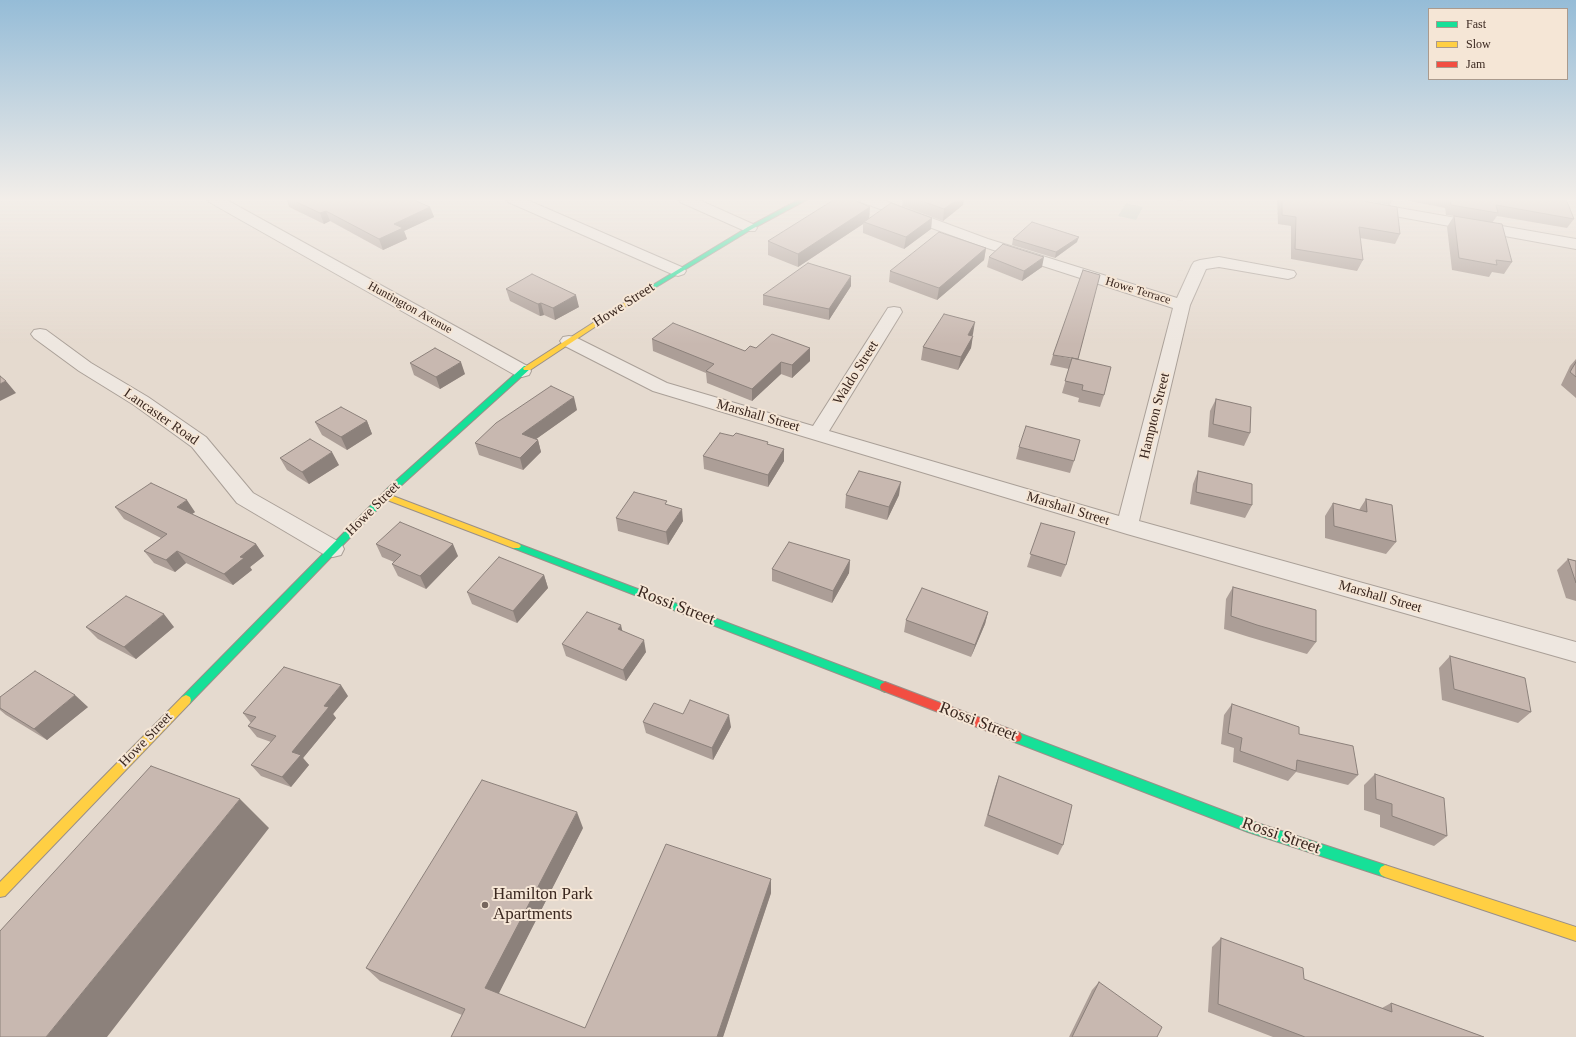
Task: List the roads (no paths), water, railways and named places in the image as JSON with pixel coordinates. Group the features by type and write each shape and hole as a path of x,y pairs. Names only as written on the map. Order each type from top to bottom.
{"main road":[{"name":"Howe Street","path":"3,882 385,496 522,371 718,247"},
{"name":"Rossi Street","path":"385,496 1248,826 1576,934"}],"street":[{"name":"Huntington Avenue","path":"301,247 522,371"},
{"path":"624,247 678,271"},
{"name":"Howe Terrace","path":"1000,247 1182,305"},
{"name":"Hampton Street","path":"1127,526 1182,305 1200,265 1219,262 1288,274"},
{"name":"Waldo Street","path":"818,433 894,312"},
{"name":"Lancaster Road","path":"40,334 85,367 141,401 199,442 245,498 333,548"},
{"name":"Marshall Street","path":"569,340 660,387 1127,526 1576,652"}],"place":[{"name":"Hamilton Park Apartments","path":"485,905"}]}
